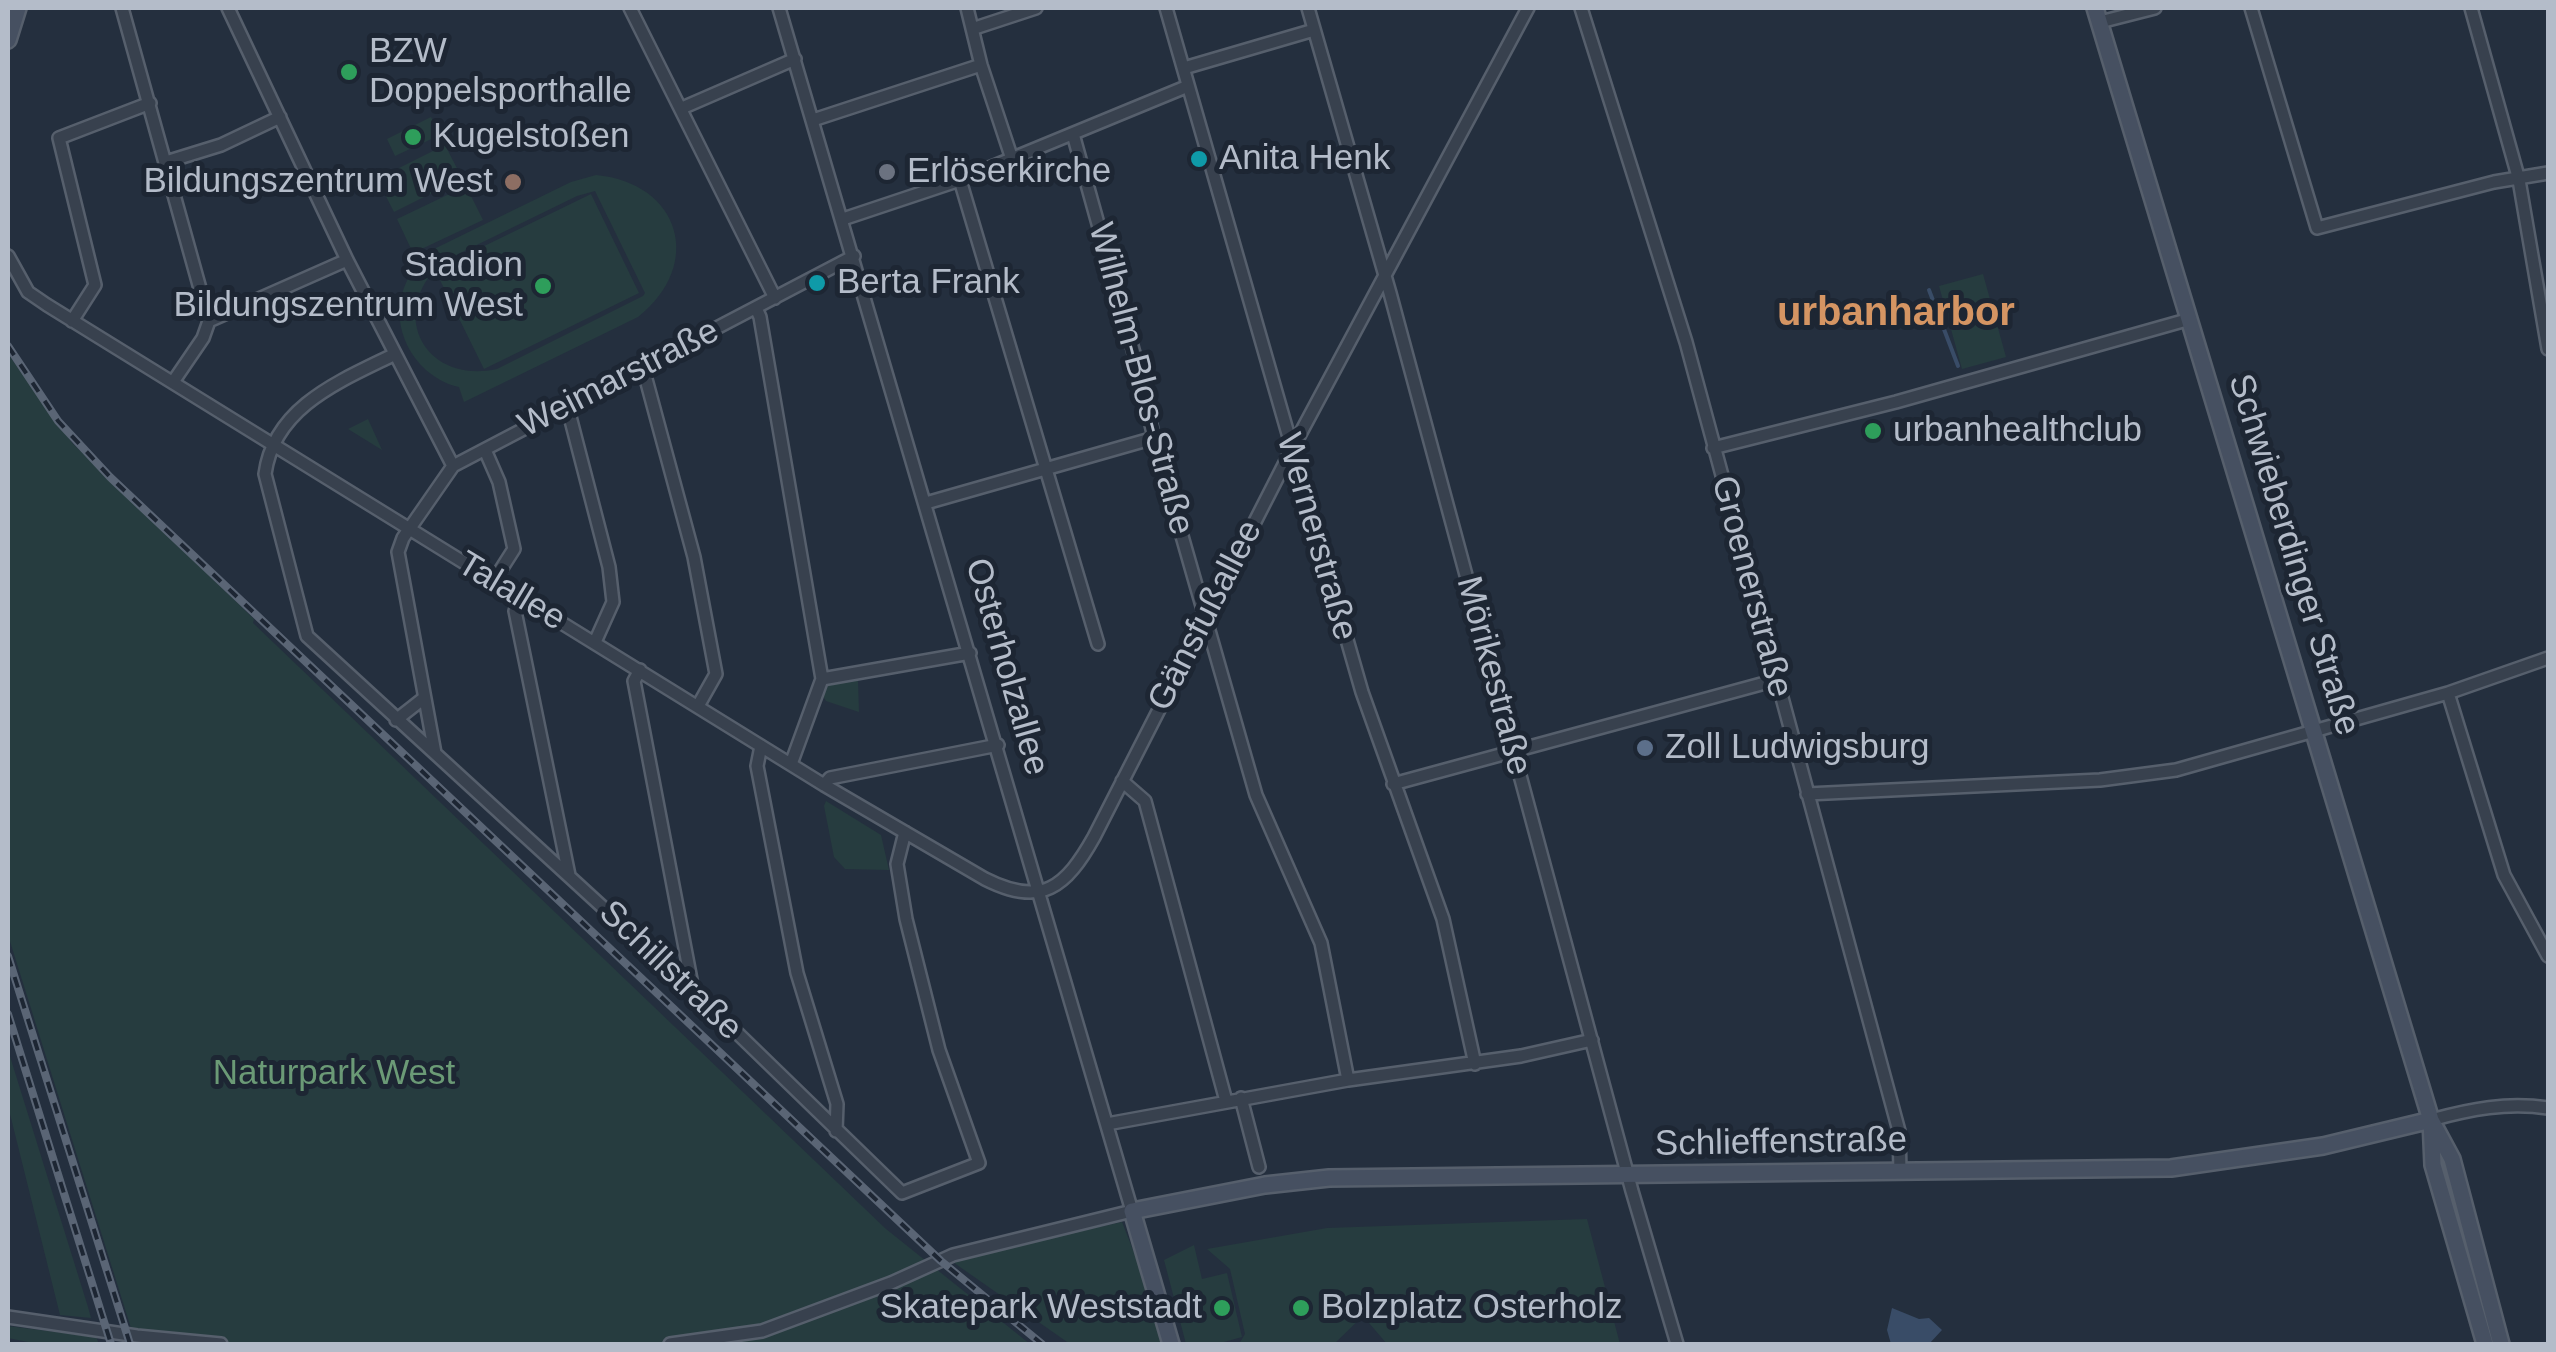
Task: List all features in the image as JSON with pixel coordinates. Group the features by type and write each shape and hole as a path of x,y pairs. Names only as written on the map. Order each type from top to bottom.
{"main road":[{"path":"8,40 18,8"},
{"name":"Schwieberdinger Straße","path":"2097,15 2430,1120 2452,1159 2501,1344"},
{"name":"Schwieberdinger Straße","path":"2430,1120 2430,1152 2485,1344"},
{"name":"Schlieffenstraße","path":"1132,1211 1265,1185 1330,1178 1628,1177 2188,1166 2323,1146 2430,1120"},
{"name":"Osterholzallee","path":"1132,1211 1171,1344"},
{"path":"2460,1259 2477,1254"}],"street":[{"path":"122,8 209,322 173,382"},
{"path":"228,8 346,260 453,466"},
{"path":"630,8 774,298"},
{"name":"Osterholzallee","path":"780,8 1132,1211"},
{"path":"967,8 1012,158"},
{"path":"974,28 1036,8"},
{"name":"Wernerstraße","path":"1166,8 1362,692 1442,919 1475,1064"},
{"name":"Mörikestraße","path":"1308,8 1385,277 1628,1177 1678,1344"},
{"name":"Gänsfußallee","path":"1039,891 1061,883 1075,870 1291,451 1528,8"},
{"name":"Groenerstraße","path":"1581,8 1686,342 1899,1131 1900,1170"},
{"path":"2097,15 2154,8"},
{"path":"2251,8 2317,228 2494,182 2548,173"},
{"path":"2471,8 2518,180 2548,349"},
{"path":"1184,68 1314,30"},
{"path":"682,108 795,60"},
{"path":"813,120 981,65"},
{"path":"843,219 960,180 1188,86"},
{"path":"72,321 94,285 59,138 150,103"},
{"path":"166,162 222,146 280,117"},
{"name":"Wilhelm-Blos-Straße","path":"1073,134 1154,438 1256,795 1321,943 1348,1080"},
{"path":"960,180 1098,644"},
{"name":"Talallee","path":"8,256 28,292 408,530 824,785 999,886 1022,892 1039,891"},
{"name":"Weimarstraße","path":"408,530 453,466 854,256"},
{"path":"209,322 346,260"},
{"path":"756,308 822,679 791,764"},
{"path":"1713,448 1896,402 2190,319"},
{"path":"274,446 293,413 322,390 393,355"},
{"path":"642,368 694,557 716,674 698,706"},
{"path":"567,406 609,567 612,602 595,642"},
{"path":"926,503 1154,438"},
{"name":"Schillstraße","path":"274,446 267,457 265,474 307,636 693,990 902,1192 979,1163 939,1050 906,920 897,864 905,832"},
{"path":"484,450 500,482 514,549 493,582"},
{"path":"408,530 398,552 435,753"},
{"path":"521,598 515,611 569,875"},
{"path":"822,679 970,653"},
{"path":"1808,794 2100,780 2176,770 2448,693 2548,658"},
{"path":"640,670 634,682 693,990"},
{"path":"1394,784 1776,680"},
{"path":"2448,693 2504,875 2521,911 2545,937 2548,956"},
{"path":"396,720 424,698"},
{"path":"824,785 830,778 998,745"},
{"path":"762,746 757,766 760,785 797,973 837,1104 836,1131"},
{"path":"1122,782 1145,801 1226,1101"},
{"path":"1107,1124 1348,1080 1475,1064 1592,1040"},
{"path":"1241,1098 1259,1167"},
{"path":"2430,1120 2516,1103 2548,1108"},
{"path":"670,1344 762,1331 892,1284 952,1254 1132,1211"},
{"path":"8,1317 221,1344"}],"green space":[{"name":"Kugelstoßen","path":"431,117 440,135 395,156 387,139"},
{"path":"445,145 462,178 394,212 377,179"},
{"path":"596,175 625,181 647,193 664,209 674,229 672,274 659,296 638,317 464,402 459,387 429,373 418,361 402,332 401,299 408,278 436,248 571,182","holes":["595,191 645,293 497,369 471,371 449,366 432,355 421,339 416,321 417,301 427,280 444,261 577,196"]},
{"path":"466,186 483,220 413,253 397,219"},
{"path":"591,194 639,293 484,369 435,270"},
{"path":"1983,274 2006,357 1962,369 1939,286"},
{"name":"Naturpark West","path":"8,354 73,444 254,619 253,623 886,1229 1030,1344 136,1344 8,935"},
{"path":"368,419 382,450 348,429"},
{"path":"840,680 858,680 859,712 826,701 823,696 828,686"},
{"path":"826,801 881,835 889,870 845,869 834,857"},
{"path":"8,1050 91,1318 60,1315 8,1106"},
{"path":"1587,1219 1620,1344 1387,1344 1363,1316 1334,1344 1239,1344 1245,1334 1230,1269 1207,1249 1327,1228"},
{"path":"1122,1222 1170,1344 1070,1344 950,1260"},
{"path":"1194,1245 1202,1279 1227,1273 1242,1337 1217,1344 1186,1344 1164,1260"},
{"path":"8,1326 96,1337 99,1344 38,1344 8,1338"}],"water":[{"path":"1892,1308 1919,1319 1929,1318 1942,1330 1929,1344 1891,1344 1887,1330"}],"waterway":[{"path":"1929,290 1958,366"}],"railway":[{"path":"8,346 58,421 110,477 941,1261 1042,1344"},
{"path":"8,956 130,1344"},
{"path":"8,1014 111,1344"}],"place":[{"name":"BZW Doppelsporthalle","path":"349,72"},
{"name":"Kugelstoßen","path":"413,137"},
{"name":"Anita Henk","path":"1199,159"},
{"name":"Erlöserkirche","path":"887,172"},
{"name":"Bildungszentrum West","path":"513,182"},
{"name":"Berta Frank","path":"817,283"},
{"name":"Stadion Bildungszentrum West","path":"543,286"},
{"name":"urbanhealthclub","path":"1873,431"},
{"name":"Zoll Ludwigsburg","path":"1645,748"},
{"name":"Skatepark Weststadt","path":"1222,1308"},
{"name":"Bolzplatz Osterholz","path":"1301,1308"}],"district":[{"name":"urbanharbor","path":"1896,314"}]}
